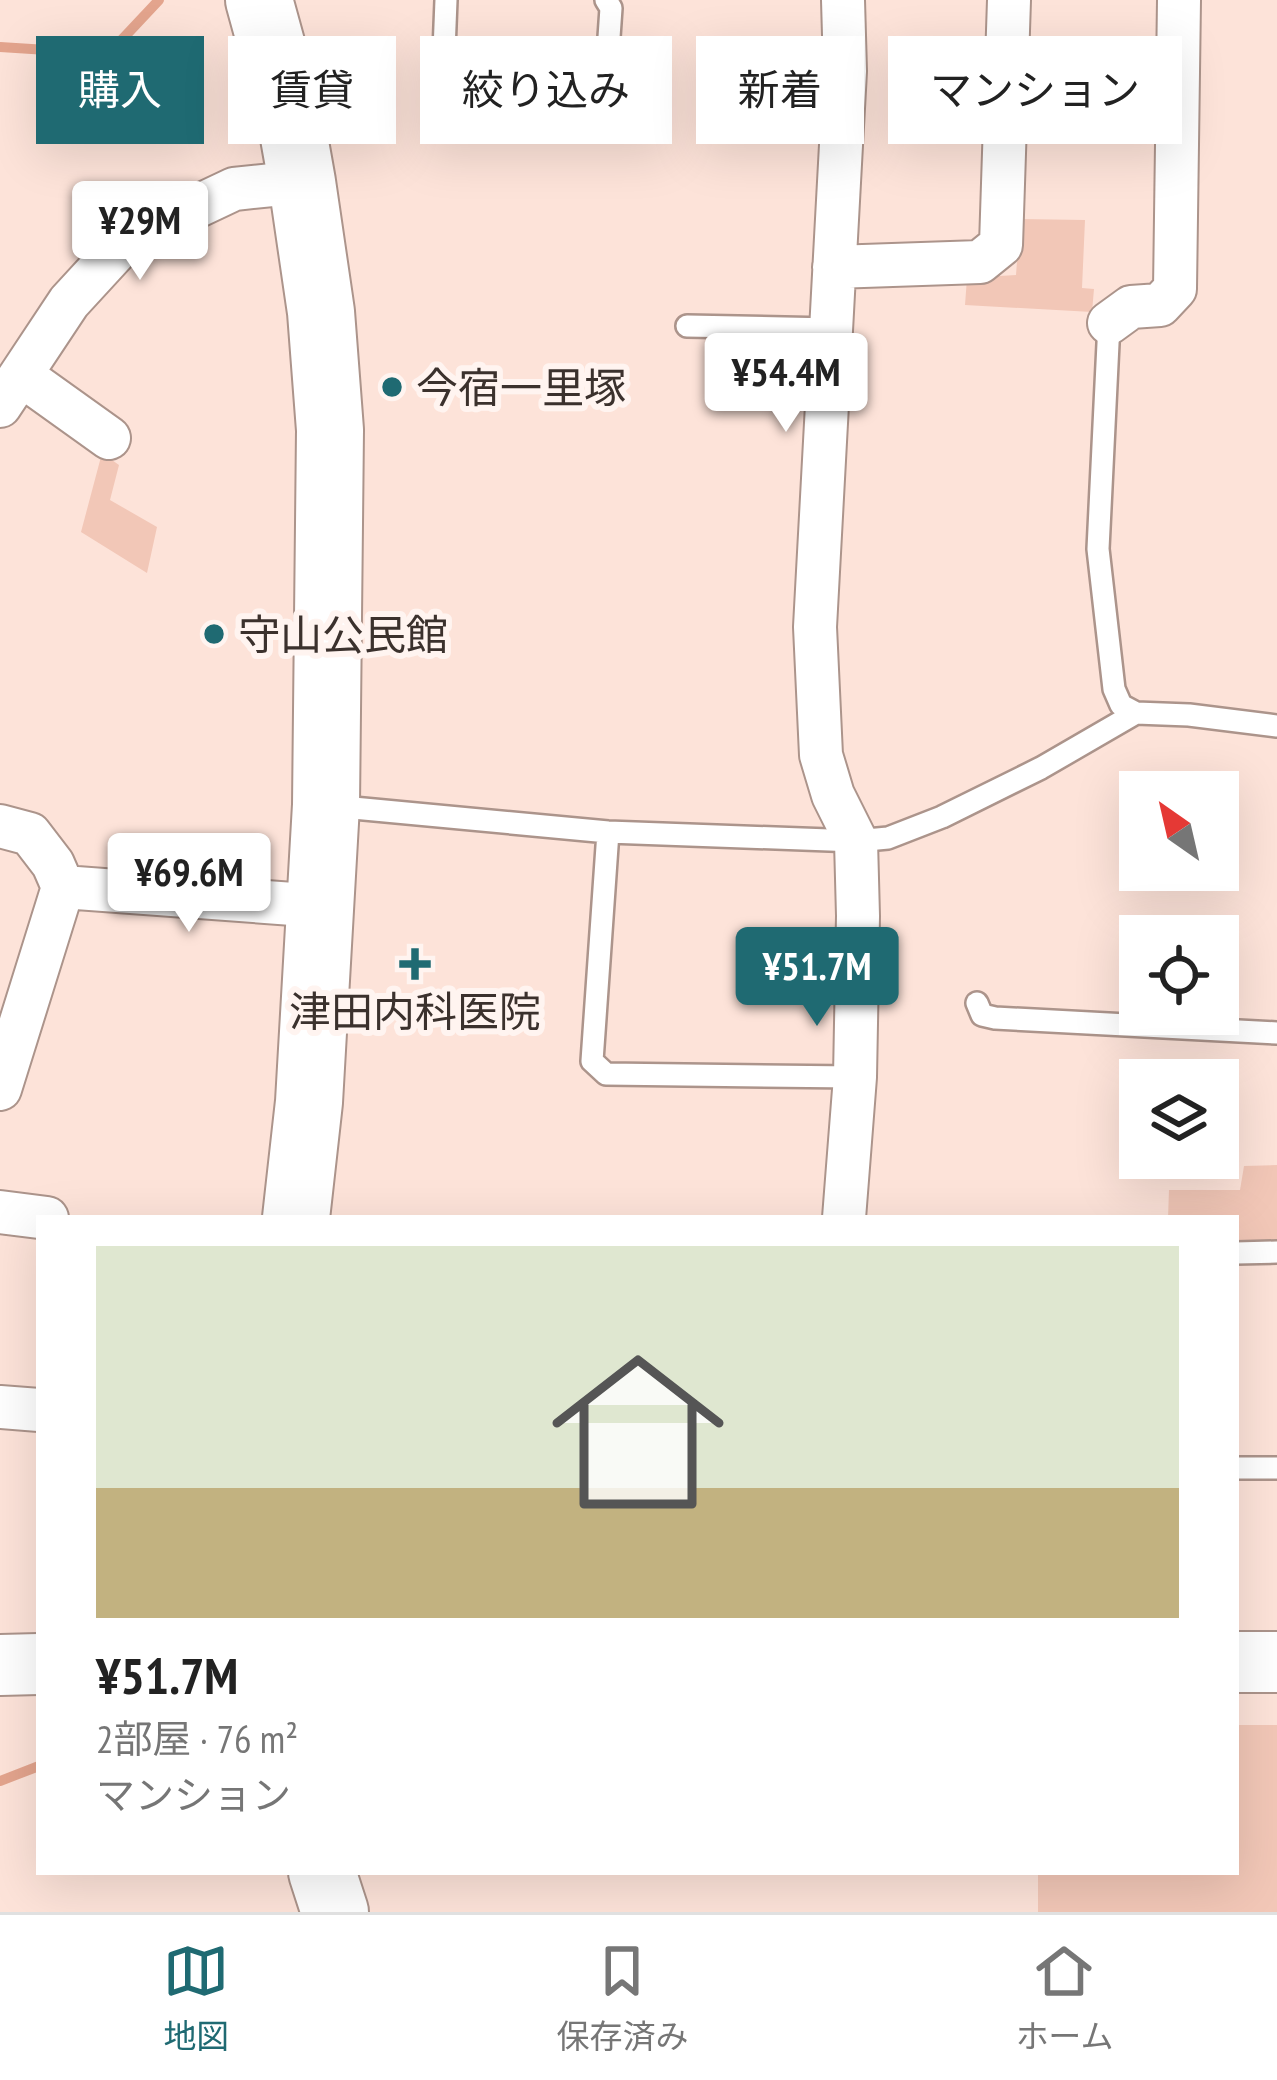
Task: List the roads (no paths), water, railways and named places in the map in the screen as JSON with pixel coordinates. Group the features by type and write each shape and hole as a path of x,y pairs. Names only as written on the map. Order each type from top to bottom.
{"main road":[{"path":"259,0 289,109 302,182 321,311 330,430 326,805 309,1102 296,1215"},
{"path":"1239,1662 1277,1662"},
{"path":"0,1665 36,1664"},
{"path":"0,1705 36,1705"},
{"path":"323,1875 334,1912"}],"street":[{"path":"843,0 845,71 814,627 820,755 856,841 855,1077 844,1215"},
{"path":"834,268 980,262 1001,245 1009,0"},
{"path":"1108,322 1131,307 1160,305 1175,289 1178,0"},
{"path":"109,438 10,390 69,302 126,240 234,189 302,182"},
{"path":"0,826 30,834 53,864 63,887 12,1012 0,1089"},
{"path":"63,887 320,905"},
{"path":"0,1212 36,1217"},
{"path":"0,1407 36,1410"}],"lane":[{"path":"445,36 446,0"},
{"path":"606,0 611,8 609,36"},
{"path":"1108,322 1098,548 1114,689 1121,705 1136,713 1277,726"},
{"path":"687,326 831,329"},
{"path":"326,805 608,832 856,841 888,838 1041,768 1136,713"},
{"path":"608,832 592,1061 606,1074 855,1077"},
{"path":"976,1003 982,1015 995,1018 1277,1033"},
{"path":"1239,1253 1277,1252"},
{"path":"1239,1468 1277,1468"}],"waterway":[{"path":"0,47 94,53 114,48 159,0"},
{"path":"0,1781 36,1767"}],"place":[{"name":"今宿一里塚","path":"392,387"},
{"name":"守山公民館","path":"214,634"},
{"name":"津田内科医院","path":"415,964"}]}
